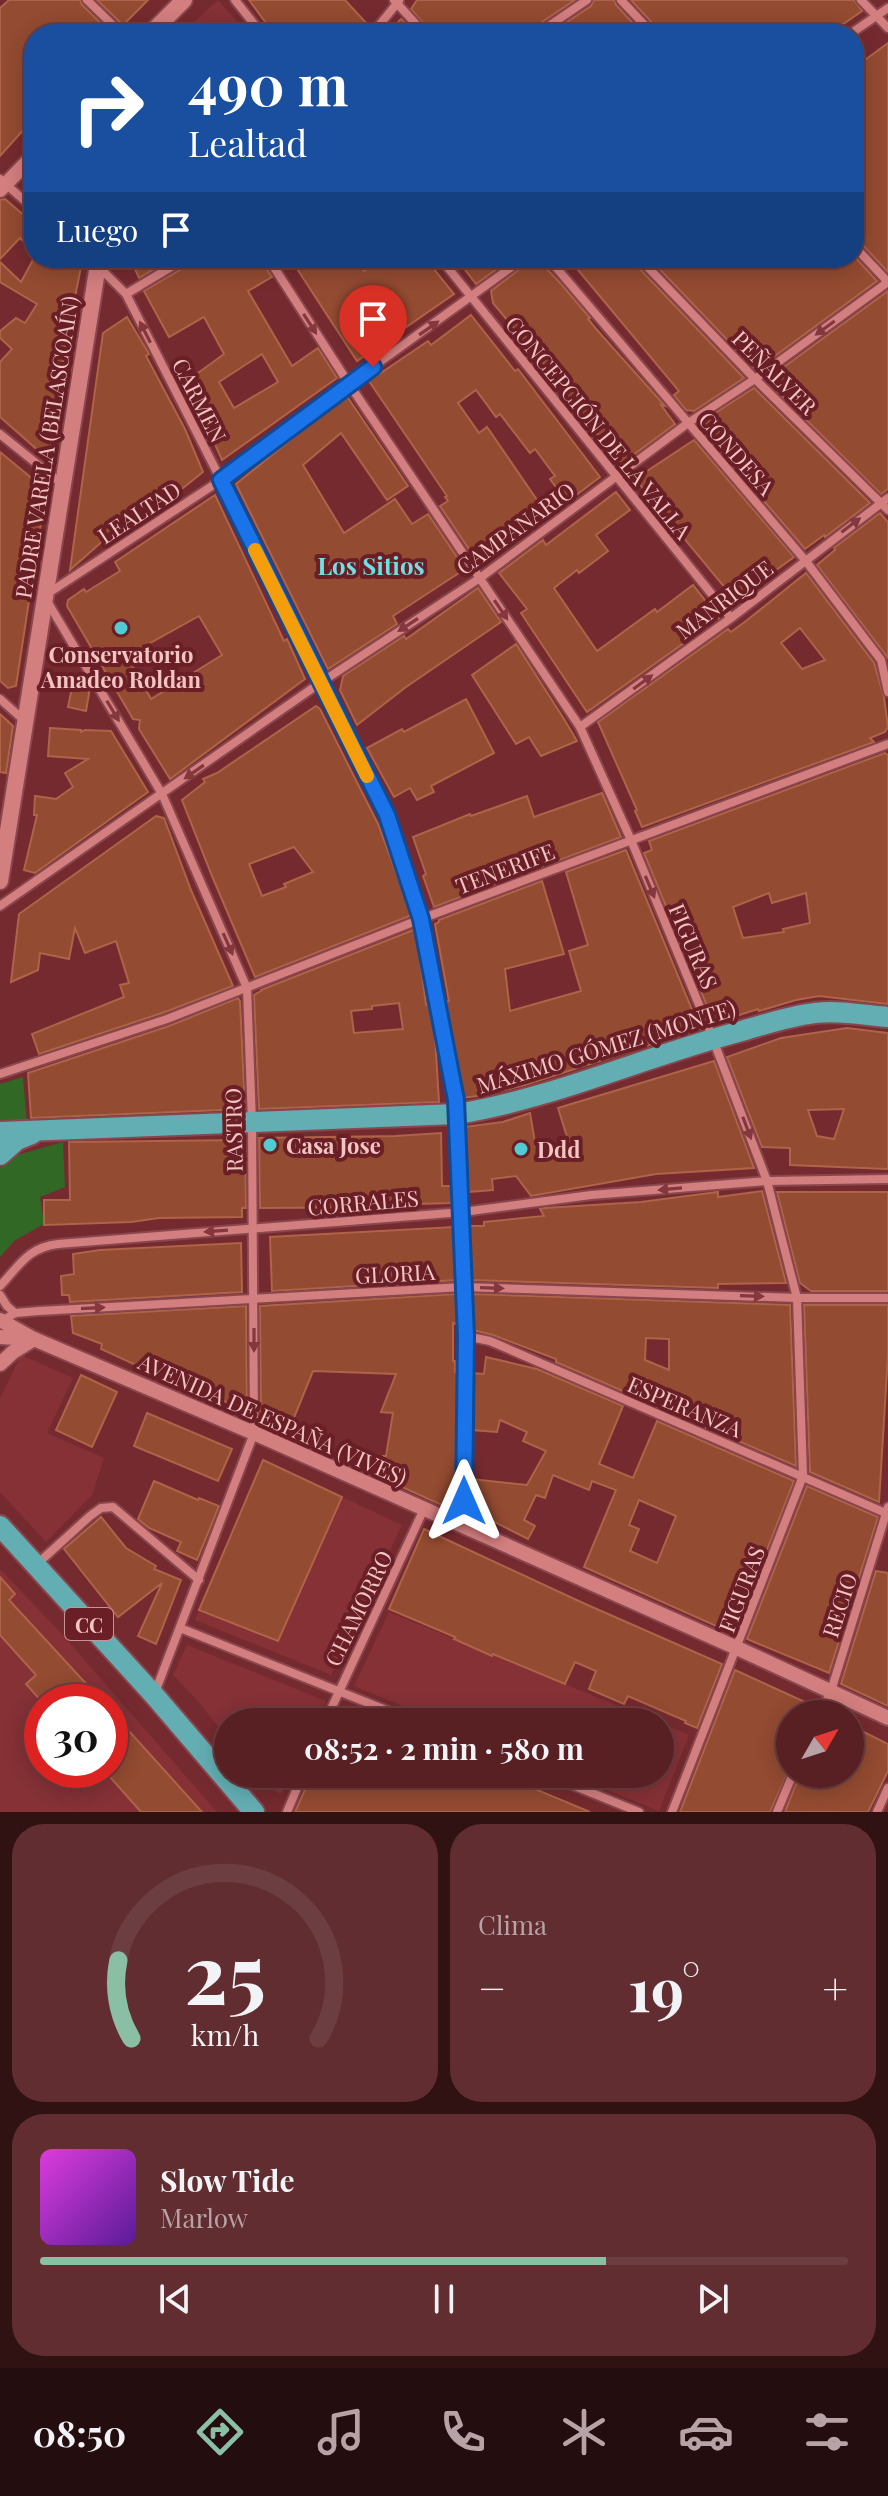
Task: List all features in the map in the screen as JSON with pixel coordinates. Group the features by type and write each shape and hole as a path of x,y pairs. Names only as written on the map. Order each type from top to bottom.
{"main road":[{"path":"160,24 184,0"},
{"name":"PADRE VARELA (BELASCOAÍN)","path":"0,881 94,268"},
{"name":"MÁXIMO GÓMEZ (MONTE)","path":"0,1132 457,1114 549,1092 712,1039 812,1013 888,1017"},
{"path":"0,1155 17,1140 43,1130"},
{"name":"CC","path":"0,1526 154,1695 254,1812"},
{"path":"0,1535 30,1559"}],"street":[{"path":"87,0 112,24"},
{"path":"235,0 254,24"},
{"path":"552,24 587,0"},
{"path":"621,0 644,24"},
{"path":"861,0 888,28"},
{"path":"380,24 397,1 417,24"},
{"path":"864,25 888,8"},
{"path":"24,164 2,185 24,202"},
{"path":"864,257 888,282"},
{"name":"CARMEN","path":"102,268 126,294 387,815 421,919 457,1114 466,1336 464,1528"},
{"path":"126,294 169,268"},
{"name":"FIGURAS","path":"274,268 580,727 631,840 767,1181 797,1298 803,1476 672,1812"},
{"name":"CONCEPCIÓN DE LA VALLA","path":"448,268 731,618"},
{"name":"LEALTAD","path":"44,596 221,480 511,268"},
{"name":"CONDESA","path":"556,268 805,560 881,660 887,679"},
{"name":"PEÑALVER","path":"649,268 755,379 886,503"},
{"name":"CAMPANARIO","path":"0,906 320,683 480,578 688,423 755,379 888,282"},
{"path":"0,434 62,484"},
{"name":"MANRIQUE","path":"580,727 886,503"},
{"name":"RASTRO","path":"44,596 162,794 247,988 252,1122 254,1433 154,1695"},
{"path":"887,679 888,692"},
{"path":"0,699 26,722"},
{"name":"TENERIFE","path":"0,1074 167,1019 421,919 888,744"},
{"name":"CORRALES","path":"1,1289 26,1257 44,1246 463,1212 591,1195 767,1181 888,1179"},
{"name":"GLORIA","path":"1,1320 15,1313 463,1287 888,1298"},
{"path":"1,1289 7,1306 15,1313"},
{"name":"AVENIDA DE ESPAÑA (VIVES)","path":"1,1320 34,1339 254,1433 888,1718"},
{"name":"ESPERANZA","path":"466,1336 490,1341 888,1514"},
{"name":"AVENIDA DE ESPAÑA (VIVES)","path":"0,1337 34,1339"},
{"path":"0,1364 34,1339"},
{"path":"30,1559 101,1508 113,1507 199,1580"},
{"name":"RECIO","path":"827,1700 888,1507"},
{"name":"CHAMORRO","path":"331,1708 424,1509"},
{"path":"180,1628 381,1708"},
{"path":"287,1812 297,1788"},
{"path":"580,1788 639,1812"},
{"path":"777,1812 787,1788"},
{"path":"877,1812 888,1788"}],"shaded area":[{"path":"218,0 239,24 192,24"},
{"path":"21,1355 73,1378 47,1433 104,1458 92,1495 46,1542 0,1492 0,1398"},
{"path":"263,1460 402,1525 331,1675 195,1620"},
{"path":"0,1569 105,1684 24,1684 24,1788 128,1788 128,1710 217,1812 0,1812"},
{"path":"389,1612 623,1708 408,1708 354,1686"},
{"path":"187,1645 326,1701 323,1708 214,1708 214,1721 173,1675"},
{"path":"674,1729 689,1735 674,1773"},
{"path":"270,1788 284,1788 281,1795"},
{"path":"602,1788 668,1788 659,1811"}],"green space":[{"path":"23,1077 27,1123 0,1123 0,1084"},
{"path":"63,1142 65,1187 40,1197 44,1224 14,1241 0,1257 0,1168 14,1156"}],"building":[{"path":"9,0 80,0 102,24 24,24 24,129 0,156 0,8"},
{"path":"97,0 148,0 124,24"},
{"path":"249,0 345,0 367,24 267,24"},
{"path":"417,0 575,0 539,24 424,24 411,9"},
{"path":"594,0 614,0 634,24 564,24 591,6"},
{"path":"631,0 854,0 862,11 843,24 653,24"},
{"path":"888,43 888,272 864,246 864,61"},
{"path":"5,199 24,215 24,242 20,238 0,259 0,200"},
{"path":"0,262 21,282 29,268 81,268 65,347 49,460 0,417 0,362 12,349 0,338 0,331 16,318 25,323 37,304 0,282"},
{"path":"864,267 877,281 756,370 659,268"},
{"path":"134,268 156,268 139,278"},
{"path":"183,268 266,268 272,277 248,291 292,366 318,348 337,378 222,460 187,381 224,354 204,317 169,337 144,291","holes":["262,354 278,382 234,408 219,382"]},
{"path":"297,268 362,268 364,271 368,268 433,268 454,294 357,361"},
{"path":"464,268 498,268 476,284"},
{"path":"521,268 546,268 665,406 661,405 675,424 621,464 493,303 491,291"},
{"path":"576,268 639,268 744,378 694,411 686,410 674,395 679,391"},
{"path":"888,291 888,489 881,494 766,380"},
{"path":"471,315 515,371 518,369 600,477 567,502 550,479 555,476 535,449 530,453 500,414 496,417 476,390 458,403 479,433 487,427 548,516 477,561 440,506 448,501 447,496 369,381 428,341 431,345"},
{"path":"127,317 149,354 146,356 185,429 203,472 168,500 147,510 105,539 70,570 103,333"},
{"path":"754,388 870,503 805,549 705,432 710,429 703,421"},
{"path":"346,395 408,486 387,500 341,433 303,465 344,533 395,499 412,524 428,514 465,569 393,616 397,624 328,669 236,484"},
{"path":"694,440 794,557 735,600 635,479"},
{"path":"0,452 46,490 16,686 8,688 0,681"},
{"path":"616,492 630,510 596,535 608,551 554,588 597,651 693,585 719,618 587,712 521,613 527,609 499,573 543,540 546,545"},
{"path":"215,495 305,679 170,779 139,729 140,720 133,719 67,606 68,600 84,589 86,592 120,571 115,562","holes":["199,616 222,655 151,699 127,656"]},
{"path":"880,513 888,522 888,658 817,565"},
{"path":"806,573 874,663 884,697 888,727 885,732 870,738 874,742 642,827 598,722 728,629 731,632","holes":["800,628 825,660 802,669 781,643"]},
{"path":"478,588 501,622 406,687 357,725 340,690 343,676 404,636 406,639"},
{"path":"516,644 577,741 541,756 529,737 516,744 472,675"},
{"path":"73,683 90,688 86,711 68,707"},
{"path":"466,699 494,753 431,786 434,792 417,800 410,788 394,797 367,748"},
{"path":"316,706 378,824 412,915 255,977 182,800 205,782 203,779 217,773","holes":["294,847 313,872 262,896 249,864"]},
{"path":"0,714 13,726 6,773 0,772"},
{"path":"50,728 81,732 111,731 148,792 35,873 24,870 37,815 34,815 35,796 56,799 73,787 65,773 88,759 48,756"},
{"path":"885,753 888,755 888,1004 819,996 758,1009 714,1023 644,853 652,850 649,841","holes":["769,893 772,903 806,893 810,923 783,929 784,932 743,938 733,907"]},
{"path":"602,793 621,837 434,907 413,837 527,796 534,817"},
{"path":"156,816 164,818 233,986 39,1054 32,1034 124,997 120,985 129,983 116,941 85,953 75,928 69,959 40,953 38,970 11,982 19,914"},
{"path":"626,850 700,1029 525,1085 463,1098 444,1002 449,1001 435,924 542,881 564,954 505,969 510,1011 581,991 569,951 588,945 566,872"},
{"path":"416,929 426,1005 430,1004 434,1021 439,1102 259,1109 254,995","holes":["399,1003 403,1029 354,1033 351,1011"]},
{"path":"238,998 245,1109 31,1118 28,1073 169,1026"},
{"path":"847,1028 888,1033 888,1169 790,1165 790,1148 762,1147 727,1057 781,1038","holes":["844,1109 834,1139 817,1136 808,1110"]},
{"path":"714,1061 754,1168 656,1174 531,1196 516,1176 492,1179 493,1190 469,1192 464,1127 503,1122 530,1113 538,1160 573,1156 558,1108"},
{"path":"441,1133 442,1186 453,1186 453,1203 414,1204 414,1207 260,1208 259,1138"},
{"path":"245,1140 246,1208 242,1208 242,1217 44,1225 44,1200 70,1200 69,1142"},
{"path":"762,1191 786,1283 718,1284 718,1288 471,1280 468,1226 544,1216 540,1209 545,1208 641,1202 718,1192 718,1197"},
{"path":"777,1192 888,1192 888,1291 811,1291 800,1283"},
{"path":"454,1227 457,1280 272,1291 270,1237"},
{"path":"241,1243 242,1292 70,1302 69,1295 62,1295 61,1276 74,1274 73,1254"},
{"path":"457,1294 459,1325 453,1323 453,1361 455,1372 459,1372 457,1512 380,1477 393,1413 381,1412 396,1374 313,1371 289,1430 261,1419 260,1306"},
{"path":"471,1294 790,1305 796,1466 556,1362 556,1359 473,1330","holes":["646,1338 669,1339 669,1370 645,1360"]},
{"path":"804,1305 888,1305 879,1502 810,1472"},
{"path":"246,1306 247,1413 190,1383 190,1390 101,1349 102,1344 73,1333 71,1316"},
{"path":"486,1357 537,1369 623,1406 599,1464 633,1478 657,1421 794,1481 734,1634 584,1567 616,1490 592,1481 589,1490 553,1475 545,1498 536,1495 524,1520 535,1526 528,1539 471,1510 472,1479 527,1485 546,1451 523,1441 527,1432 500,1420 497,1432 472,1430 473,1373 484,1374","holes":["639,1500 676,1516 657,1563 630,1551 639,1529 629,1525"]},
{"path":"81,1375 117,1392 92,1447 56,1430"},
{"path":"147,1413 232,1449 218,1481 134,1446"},
{"path":"263,1460 342,1497 278,1641 199,1610"},
{"path":"154,1481 219,1506 197,1560 177,1551 181,1542 149,1528 138,1519"},
{"path":"807,1486 878,1517 829,1673 747,1639"},
{"path":"101,1517 126,1548 156,1566 154,1569 181,1580 156,1644 138,1636 162,1583 118,1617 64,1549"},
{"path":"424,1529 722,1664 697,1728 674,1716 674,1708 656,1708 628,1696 624,1704 589,1689 596,1671 575,1662 565,1684 492,1656 389,1609"},
{"path":"876,1571 888,1573 888,1706 841,1684"},
{"path":"0,1577 15,1594 9,1600 86,1684 26,1684 36,1675 0,1635"},
{"path":"735,1670 801,1700 776,1700 776,1788 781,1788 770,1812 680,1812"},
{"path":"128,1730 202,1812 141,1812 120,1788 128,1788"},
{"path":"864,1732 888,1744 888,1771 868,1812 785,1812 794,1788 864,1788"},
{"path":"306,1788 533,1788 590,1812 295,1812"}],"slow traffic":[{"path":"255,550 367,776"}],"place":[{"name":"Conservatorio Amadeo Roldan","path":"121,628"},
{"name":"Casa Jose","path":"270,1145"},
{"name":"Ddd","path":"521,1149"}],"district":[{"name":"Los Sitios","path":"371,565"}],"route":[{"path":"373,367 221,480 387,815 421,919 456,1100 466,1336 464,1501"}]}
